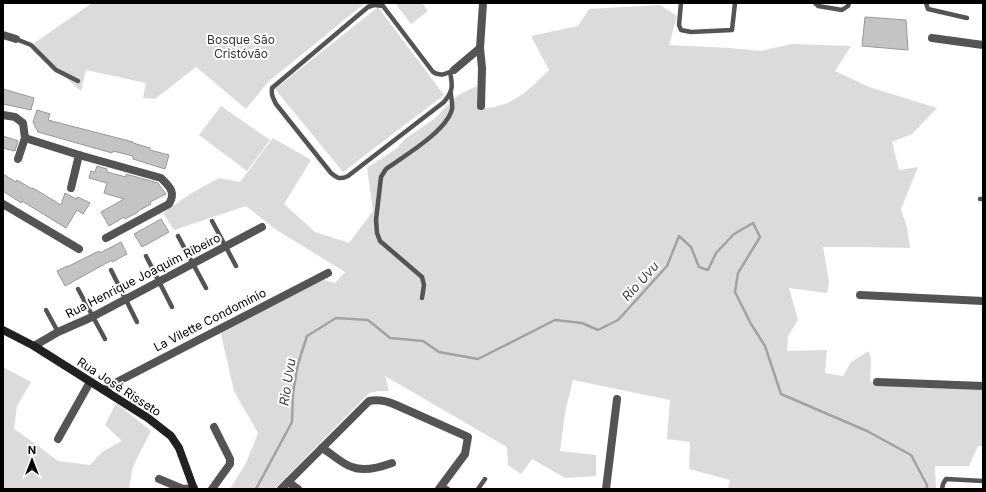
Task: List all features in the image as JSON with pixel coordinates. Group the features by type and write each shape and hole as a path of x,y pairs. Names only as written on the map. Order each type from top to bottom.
{"main road":[{"name":"Rua José Risseto","path":"3,330 34,346 104,390 148,418 171,436 179,448 194,489"}],"street":[{"path":"481,106 482,68 480,48 483,3"},
{"path":"3,35 16,39"},
{"path":"932,38 983,45"},
{"path":"452,71 480,48"},
{"path":"3,115 15,116 23,123 24,138 18,159"},
{"path":"24,138 161,178 169,186 172,191 172,198 168,204 106,238"},
{"path":"71,188 79,155"},
{"path":"3,204 79,249"},
{"name":"Rua Henrique Joaquim Ribeiro","path":"34,346 58,332 92,317 262,227"},
{"name":"La Vilette Condomínio","path":"104,390 328,273"},
{"path":"860,295 983,301"},
{"path":"58,439 90,382"},
{"path":"877,382 983,386"},
{"path":"606,489 617,399"},
{"path":"281,489 369,401 376,400 384,400 468,437 465,454 443,488"},
{"path":"212,489 230,464 230,459 214,427"},
{"path":"322,448 351,467 380,467 392,462"},
{"path":"159,479 183,489 194,489"},
{"path":"288,482 298,489"}],"lane":[{"path":"681,3 679,25 681,30 691,32 732,30 735,3"},
{"path":"815,3 824,8 842,10 848,6 849,3"},
{"path":"824,8 827,3"},
{"path":"926,3 928,9 967,18"},
{"path":"422,298 424,285 422,277 380,241 376,233 381,177 386,169 438,132 447,120 453,108 451,94 452,71 443,75 438,75 433,72 383,6 374,5 368,7 272,88 271,92 276,104 331,173 338,178 348,176 444,102 451,94"},
{"path":"16,39 31,45 56,70 78,81"},
{"path":"212,221 236,266"},
{"path":"178,236 206,288"},
{"path":"146,256 158,282 172,306"},
{"path":"111,270 137,322"},
{"path":"78,289 105,339"},
{"path":"46,310 58,332"},
{"path":"478,489 485,479"},
{"path":"942,489 946,479 983,481"}],"green space":[{"name":"Bosque São Cristóvão","path":"92,3 365,3 268,82 246,109 196,67 155,99 143,98 146,83 86,70 81,91 30,46"},
{"path":"395,3 422,3 428,11 411,24"},
{"path":"660,5 677,16 669,45 761,51 791,44 851,46 835,71 869,87 937,108 912,134 892,142 899,170 918,167 901,209 907,227 910,248 823,247 829,282 827,293 789,288 798,320 788,336 787,351 827,350 825,373 843,376 851,362 869,351 871,360 870,382 983,388 983,446 978,446 969,466 935,466 936,489 728,489 730,480 689,469 690,442 667,439 670,400 573,380 565,413 560,451 596,455 596,476 565,478 532,459 521,474 508,465 507,447 385,376 389,391 369,393 275,489 230,489 246,463 258,433 234,391 220,330 324,280 335,283 345,272 275,229 246,206 174,230 163,213 190,194 219,178 240,182 273,138 311,160 284,204 315,232 349,243 373,211 367,168 397,148 405,139 434,119 458,95 477,86 478,108 490,108 509,102 526,92 549,70 531,36 578,26 589,9"},
{"path":"378,7 444,95 343,172 275,89"},
{"path":"221,106 270,140 247,171 199,135"},
{"path":"3,367 31,382 17,406 14,429 58,461 90,465 102,452 122,441 105,425 116,403 151,431 133,466 129,489 3,489"}],"building":[{"path":"865,17 906,20 908,50 862,46"},
{"path":"3,89 34,98 31,110 3,104"},
{"path":"37,110 50,114 48,120 133,142 150,148 150,150 169,155 165,169 133,159 133,156 113,151 112,153 38,132 33,122"},
{"path":"3,136 18,141 15,151 3,148"},
{"path":"97,166 107,169 107,172 126,177 126,174 158,183 166,194 150,202 151,204 138,212 125,219 124,217 109,226 101,212 124,199 104,193 107,183 89,178 91,171 95,172"},
{"path":"3,174 16,182 17,180 32,189 33,188 61,205 65,193 76,199 78,197 90,203 83,214 77,210 66,228 22,201 21,203 3,191"},
{"path":"161,219 169,232 142,247 134,234"},
{"path":"121,242 127,254 112,262 112,260 65,286 57,271 99,251 100,253"}],"waterway":[{"name":"Rio Uvu","path":"256,489 292,422 293,393 298,364 307,336 336,318 368,320 390,338 423,341 439,352 478,359 555,320 582,323 598,330 618,320 667,266 679,236 691,247 699,267 708,270 716,253 734,234 753,223 760,237 738,273 735,292 751,324 765,346 781,394 867,431 911,455 927,485 927,489"}]}
